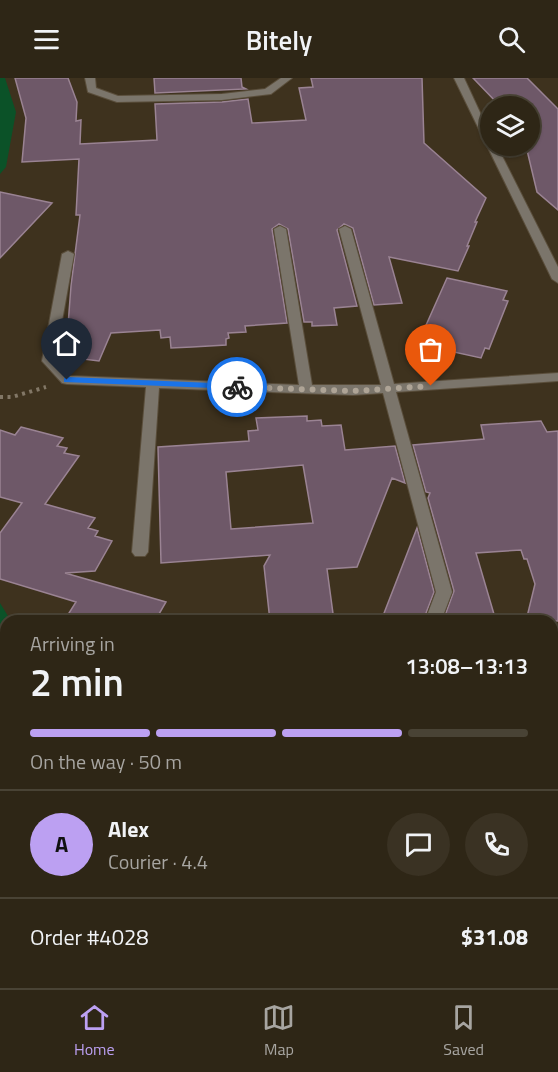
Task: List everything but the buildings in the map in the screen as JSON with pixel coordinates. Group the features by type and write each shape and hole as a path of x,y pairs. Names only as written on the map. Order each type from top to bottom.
{"street":[{"path":"90,78 91,90 117,99 234,96 268,92 287,78"},
{"path":"459,78 480,121"},
{"path":"497,156 558,279"},
{"path":"280,229 306,389"},
{"path":"345,229 444,592 435,615"},
{"path":"68,254 48,361 67,380 353,391 558,377"},
{"path":"140,552 153,383"}],"path":[{"path":"0,397 12,397 67,380"}],"green space":[{"path":"0,78 5,78 16,112 6,167 0,174"},
{"path":"0,603 7,615 0,615"}],"way so far":[{"path":"237,387 353,391 431,386"}],"route":[{"path":"67,380 237,387"}]}
